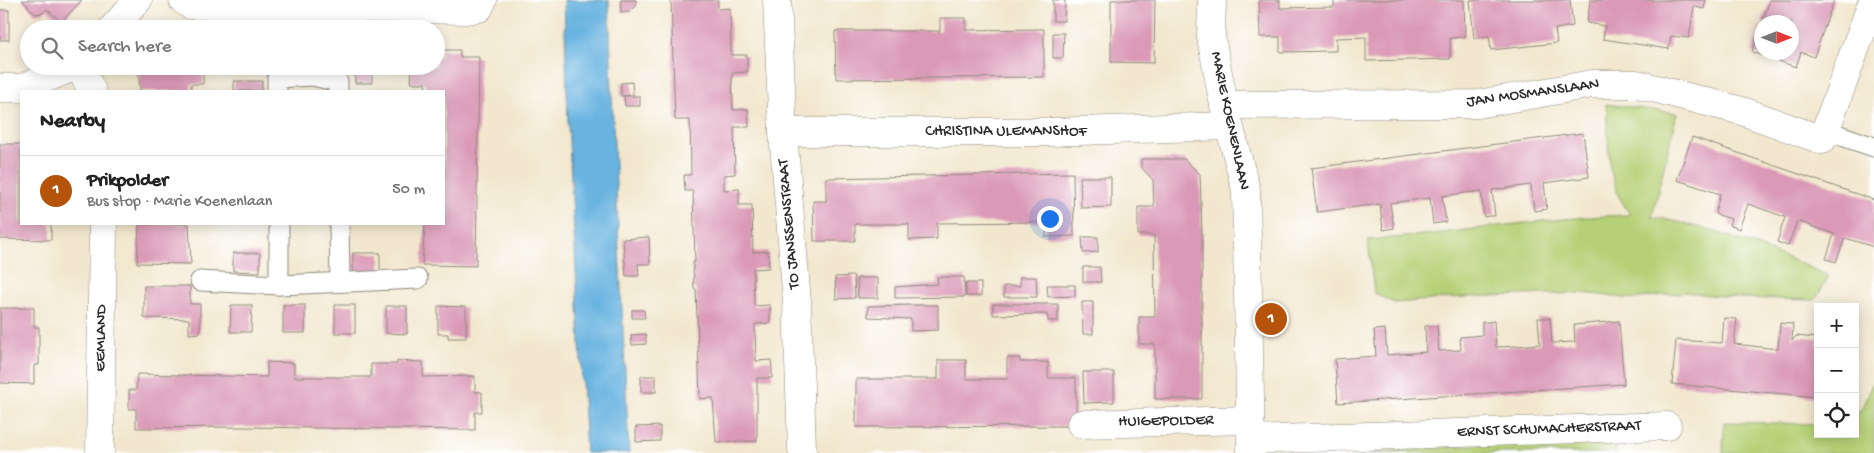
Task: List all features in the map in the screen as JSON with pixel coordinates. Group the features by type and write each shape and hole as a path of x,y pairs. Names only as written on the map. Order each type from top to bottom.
{"street":[{"path":"120,20 138,0"},
{"path":"183,0 190,5 312,18 466,10 479,8 483,0"},
{"name":"TO JANSSENSTRAAT","path":"777,0 783,132 797,302 802,449"},
{"name":"MARIE KOENENLAAN","path":"1212,0 1212,37 1226,116 1246,190 1251,438"},
{"path":"1826,130 1873,0"},
{"path":"0,88 22,88 55,75"},
{"path":"83,75 91,90"},
{"name":"JAN MOSMANSLAAN","path":"1226,116 1478,104 1592,84 1637,84 1742,111 1822,140 1826,130"},
{"name":"CHRISTINA ULEMANSHOF","path":"783,132 1050,132 1226,116"},
{"name":"EEMLAND","path":"100,453 103,225"},
{"name":"HUIGEPOLDER","path":"1081,424 1251,438"},
{"name":"ERNST SCHUMACHERSTRAAT","path":"1251,438 1667,426"}],"lane":[{"path":"277,90 277,78 292,75"},
{"path":"322,75 338,82 338,90"},
{"path":"1826,130 1874,147"},
{"path":"279,225 280,285"},
{"path":"339,225 340,282"},
{"path":"200,281 280,285 418,280"}],"green space":[{"path":"1606,104 1677,113 1652,217 1720,233 1829,276 1815,300 1738,298 1684,292 1634,299 1582,293 1465,297 1394,303 1374,293 1368,240 1531,222 1630,215 1618,195 1610,168"},
{"path":"1874,378 1874,453 1723,453 1724,422 1814,424 1814,438 1859,438 1859,412 1863,409"},
{"path":"1612,440 1617,453 1371,453 1524,441"}],"water":[{"path":"564,0 609,0 629,453 586,453 568,124"}],"building":[{"path":"22,0 82,0 63,20 59,20 47,9 43,13 35,14"},
{"path":"621,0 636,0 636,6 630,12 621,12"},
{"path":"671,0 718,0 718,9 730,8 731,55 747,55 747,72 732,73 733,110 748,109 749,127 734,127 735,174 724,175 724,190 739,189 739,205 752,205 753,252 768,251 769,268 753,269 754,306 770,305 770,323 755,324 756,361 771,360 772,369 772,378 757,378 757,441 716,442 713,398 700,399 696,289 694,289 693,262 695,262 693,191 685,191 684,175 691,175 690,120 675,120"},
{"path":"1053,0 1065,0 1064,21 1053,21"},
{"path":"1111,0 1155,0 1154,63 1111,62"},
{"path":"1259,0 1280,0 1280,8 1334,7 1334,0 1464,0 1465,37 1450,38 1450,59 1366,61 1366,37 1336,38 1336,51 1280,52 1280,37 1260,37"},
{"path":"1470,0 1570,0 1573,26 1555,29 1557,43 1491,50 1489,36 1474,38"},
{"path":"1590,0 1706,0 1704,9 1694,7 1689,38 1671,36 1669,49 1603,39 1605,26 1587,23"},
{"path":"1770,0 1834,0 1814,57 1801,52 1799,58 1799,15 1765,15"},
{"path":"0,10 9,10 9,40 0,40"},
{"path":"940,18 966,18 966,30 1044,29 1044,77 836,79 835,31 940,31"},
{"path":"1053,33 1064,33 1063,58 1053,58"},
{"path":"445,50 460,50 460,57 479,57 476,266 422,265 425,225 445,225 445,90 426,90 425,83 411,83 411,75 445,75"},
{"path":"1775,60 1798,60 1796,67"},
{"path":"139,75 203,75 203,84 191,84 191,90 140,90"},
{"path":"355,75 372,75 372,83 355,83"},
{"path":"234,81 262,81 262,90 234,90"},
{"path":"632,82 633,95 621,96 621,83"},
{"path":"624,96 640,96 640,106 625,106"},
{"path":"1583,133 1589,177 1544,183 1547,209 1534,211 1531,185 1492,190 1495,216 1484,217 1481,191 1442,196 1446,222 1433,224 1430,198 1390,203 1394,228 1383,230 1380,204 1317,212 1311,168"},
{"path":"1692,137 1874,200 1874,247 1845,238 1836,262 1826,259 1834,234 1797,221 1788,246 1777,242 1785,217 1748,204 1739,229 1729,225 1731,219 1715,214 1720,194 1677,180"},
{"path":"0,144 20,144 20,225 51,225 51,240 0,239"},
{"path":"1141,159 1184,159 1200,174 1202,399 1155,399 1155,344 1139,344 1139,317 1155,317 1154,235 1138,235 1138,207 1154,207 1153,180 1141,167"},
{"path":"1073,173 1074,236 1046,237 1046,222 937,223 937,239 909,240 909,224 855,224 855,241 814,241 813,201 826,201 826,178"},
{"path":"1080,177 1111,177 1111,207 1081,208"},
{"path":"139,225 189,225 191,264 137,263"},
{"path":"649,237 650,264 638,264 639,276 626,276 623,239"},
{"path":"1082,237 1098,237 1098,252 1083,253"},
{"path":"233,253 260,253 260,272 233,271"},
{"path":"353,253 380,253 380,272 353,272"},
{"path":"1083,267 1100,267 1101,282 1083,282"},
{"path":"854,276 855,298 836,299 835,277"},
{"path":"937,277 964,277 965,297 895,298 895,287 938,284"},
{"path":"1020,277 1036,277 1037,297 1004,297 1004,286 1020,286"},
{"path":"857,278 878,278 878,298 858,298"},
{"path":"966,283 981,283 981,296 966,296"},
{"path":"1047,285 1075,285 1075,296 1048,297"},
{"path":"144,286 190,286 190,304 200,304 200,333 189,334 189,319 144,318"},
{"path":"1082,302 1093,302 1093,334 1083,334"},
{"path":"993,304 1058,304 1058,321 1048,321 1047,314 993,315"},
{"path":"231,305 252,305 251,332 230,332"},
{"path":"283,305 305,305 305,333 283,333"},
{"path":"335,305 355,305 355,333 335,333"},
{"path":"938,305 938,330 911,331 911,319 868,317 868,306"},
{"path":"386,306 407,306 407,334 386,333"},
{"path":"438,306 466,307 466,338 448,338 448,334 438,334"},
{"path":"0,308 34,308 34,327 39,327 39,365 34,365 34,384 0,383"},
{"path":"632,310 644,310 645,318 632,318"},
{"path":"1538,318 1550,318 1552,343 1575,342 1574,325 1619,321 1624,384 1338,403 1335,359 1376,356 1374,330 1385,329 1387,355 1426,352 1425,326 1437,326 1439,351 1461,350 1460,337 1482,335 1482,322 1494,321 1496,347 1518,346 1540,344"},
{"path":"1724,318 1737,319 1734,344 1778,349 1780,323 1793,324 1792,341 1796,336 1814,338 1814,397 1672,384 1676,340 1722,343"},
{"path":"646,334 646,344 632,345 631,335"},
{"path":"1007,358 1020,358 1020,362 1048,362 1048,378 1076,378 1076,426 856,427 856,379 938,379 938,360 966,360 966,379 1007,379"},
{"path":"397,361 423,362 423,377 475,376 475,392 482,392 482,412 475,412 475,430 241,427 136,428 136,409 129,409 129,390 136,390 137,374 267,377 267,362 294,363 294,377 371,377 371,364 397,364"},
{"path":"1083,372 1114,372 1114,402 1084,403"},
{"path":"641,376 656,376 656,392 641,392"},
{"path":"660,426 660,441 636,442 636,427"}],"place":[{"name":"Prikpolder","path":"1271,319"}]}
